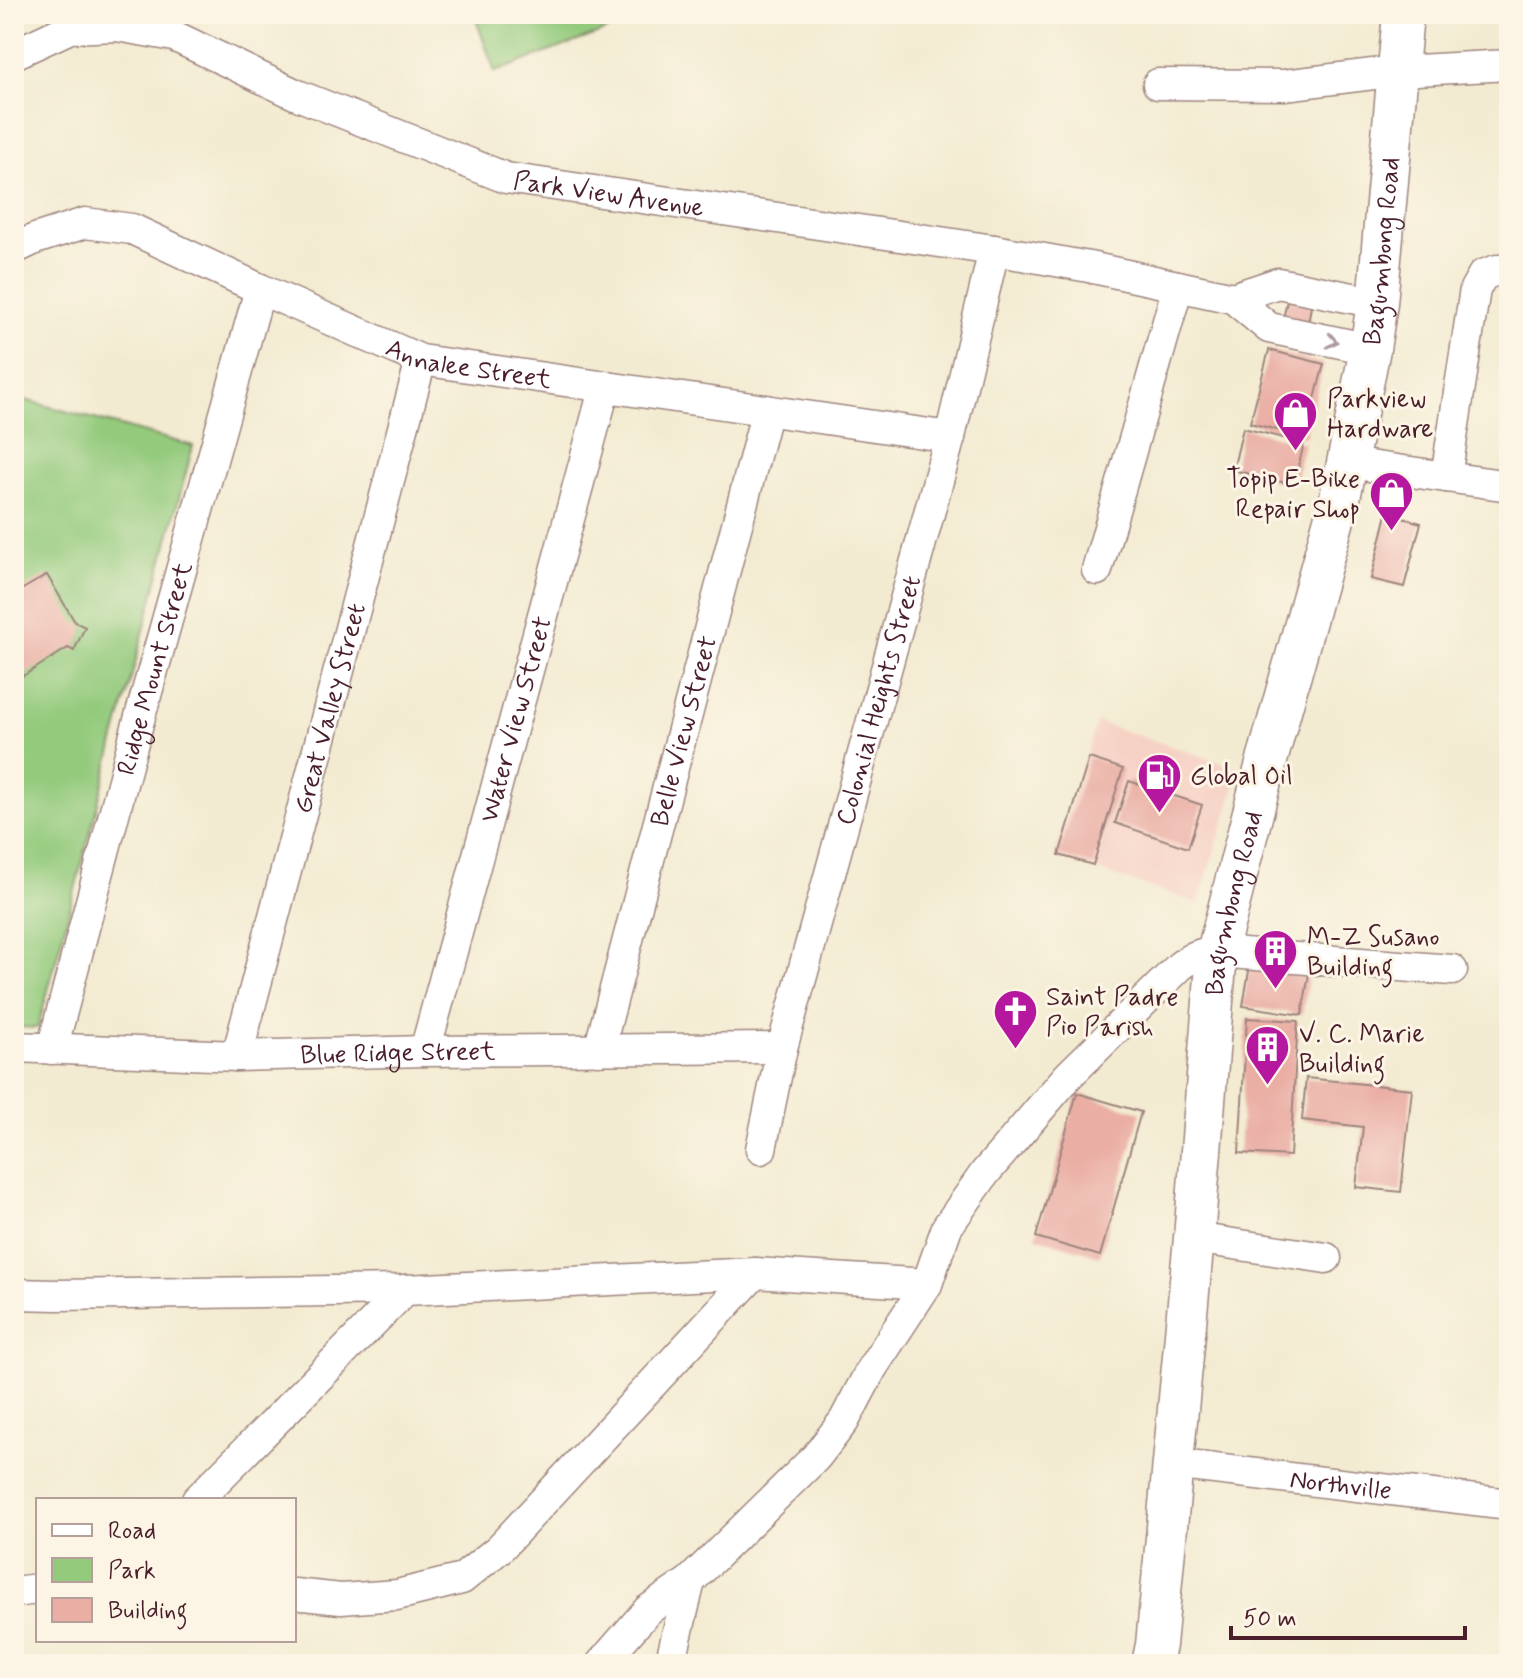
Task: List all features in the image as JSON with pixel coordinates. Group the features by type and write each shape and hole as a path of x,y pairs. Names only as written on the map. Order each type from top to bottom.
{"main road":[{"name":"Bagumbong Road","path":"1152,1664 1194,1238 1217,952 1348,463 1377,303 1403,14"}],"street":[{"name":"Park View Avenue","path":"14,54 70,28 117,26 174,36 295,94 506,178 994,250 1178,286 1233,298 1269,328 1370,349"},
{"path":"1158,84 1284,85 1398,71 1509,65"},
{"name":"Annalee Street","path":"14,249 85,223 132,229 421,360 950,437"},
{"name":"Colonial Heights Street","path":"761,1149 782,1048 950,437 994,250"},
{"path":"1446,477 1475,289 1483,275 1509,270"},
{"path":"1233,298 1278,283 1377,303"},
{"path":"1097,570 1178,286"},
{"name":"Ridge Mount Street","path":"52,1049 136,731 260,289"},
{"name":"Great Valley Street","path":"237,1056 421,360"},
{"name":"Water View Street","path":"425,1051 605,386"},
{"name":"Belle View Street","path":"599,1050 767,410"},
{"path":"1348,463 1509,486"},
{"path":"601,1664 648,1610 690,1581 816,1457 844,1421 872,1368 927,1284 947,1227 985,1173 1068,1076 1180,966 1194,956 1217,952 1452,970"},
{"name":"Blue Ridge Street","path":"14,1047 237,1056 782,1048"},
{"path":"1194,1238 1326,1258"},
{"path":"14,1294 405,1290 755,1273 927,1284"},
{"path":"296,1594 341,1599 397,1595 462,1579 500,1548 755,1273"},
{"path":"199,1498 405,1290"},
{"name":"Northville","path":"1172,1464 1509,1504"},
{"path":"670,1664 690,1581"},
{"path":"14,1592 36,1589"}],"shaded area":[{"path":"1097,722 1241,769 1198,903 1054,856"}],"green space":[{"path":"474,14 617,14 621,25 495,72"},
{"path":"14,397 193,446 38,1028 14,1027"}],"building":[{"path":"1288,296 1312,301 1308,323 1283,319"},
{"path":"1269,350 1324,364 1305,437 1250,423"},
{"path":"1243,428 1304,443 1294,485 1233,470"},
{"path":"1387,514 1421,523 1404,587 1371,579"},
{"path":"47,575 75,622 85,627 74,651 68,648 23,676 14,662 14,594"},
{"path":"1089,758 1123,769 1093,865 1059,855"},
{"name":"Global Oil","path":"1129,781 1202,805 1188,848 1115,823"},
{"name":"M-Z Susano Building","path":"1250,965 1309,974 1302,1015 1243,1006"},
{"name":"V. C. Marie Building","path":"1247,1018 1298,1021 1290,1156 1239,1153"},
{"path":"1306,1078 1412,1089 1401,1192 1356,1187 1363,1127 1302,1120"},
{"path":"1077,1093 1141,1112 1100,1256 1036,1237"}],"place":[{"name":"Parkview Hardware","path":"1296,452"},
{"name":"Topip E-Bike Repair Shop","path":"1391,532"},
{"name":"Global Oil","path":"1159,814"},
{"name":"M-Z Susano Building","path":"1276,990"},
{"name":"Saint Padre Pio Parish","path":"1015,1050"},
{"name":"V. C. Marie Building","path":"1268,1087"}]}
